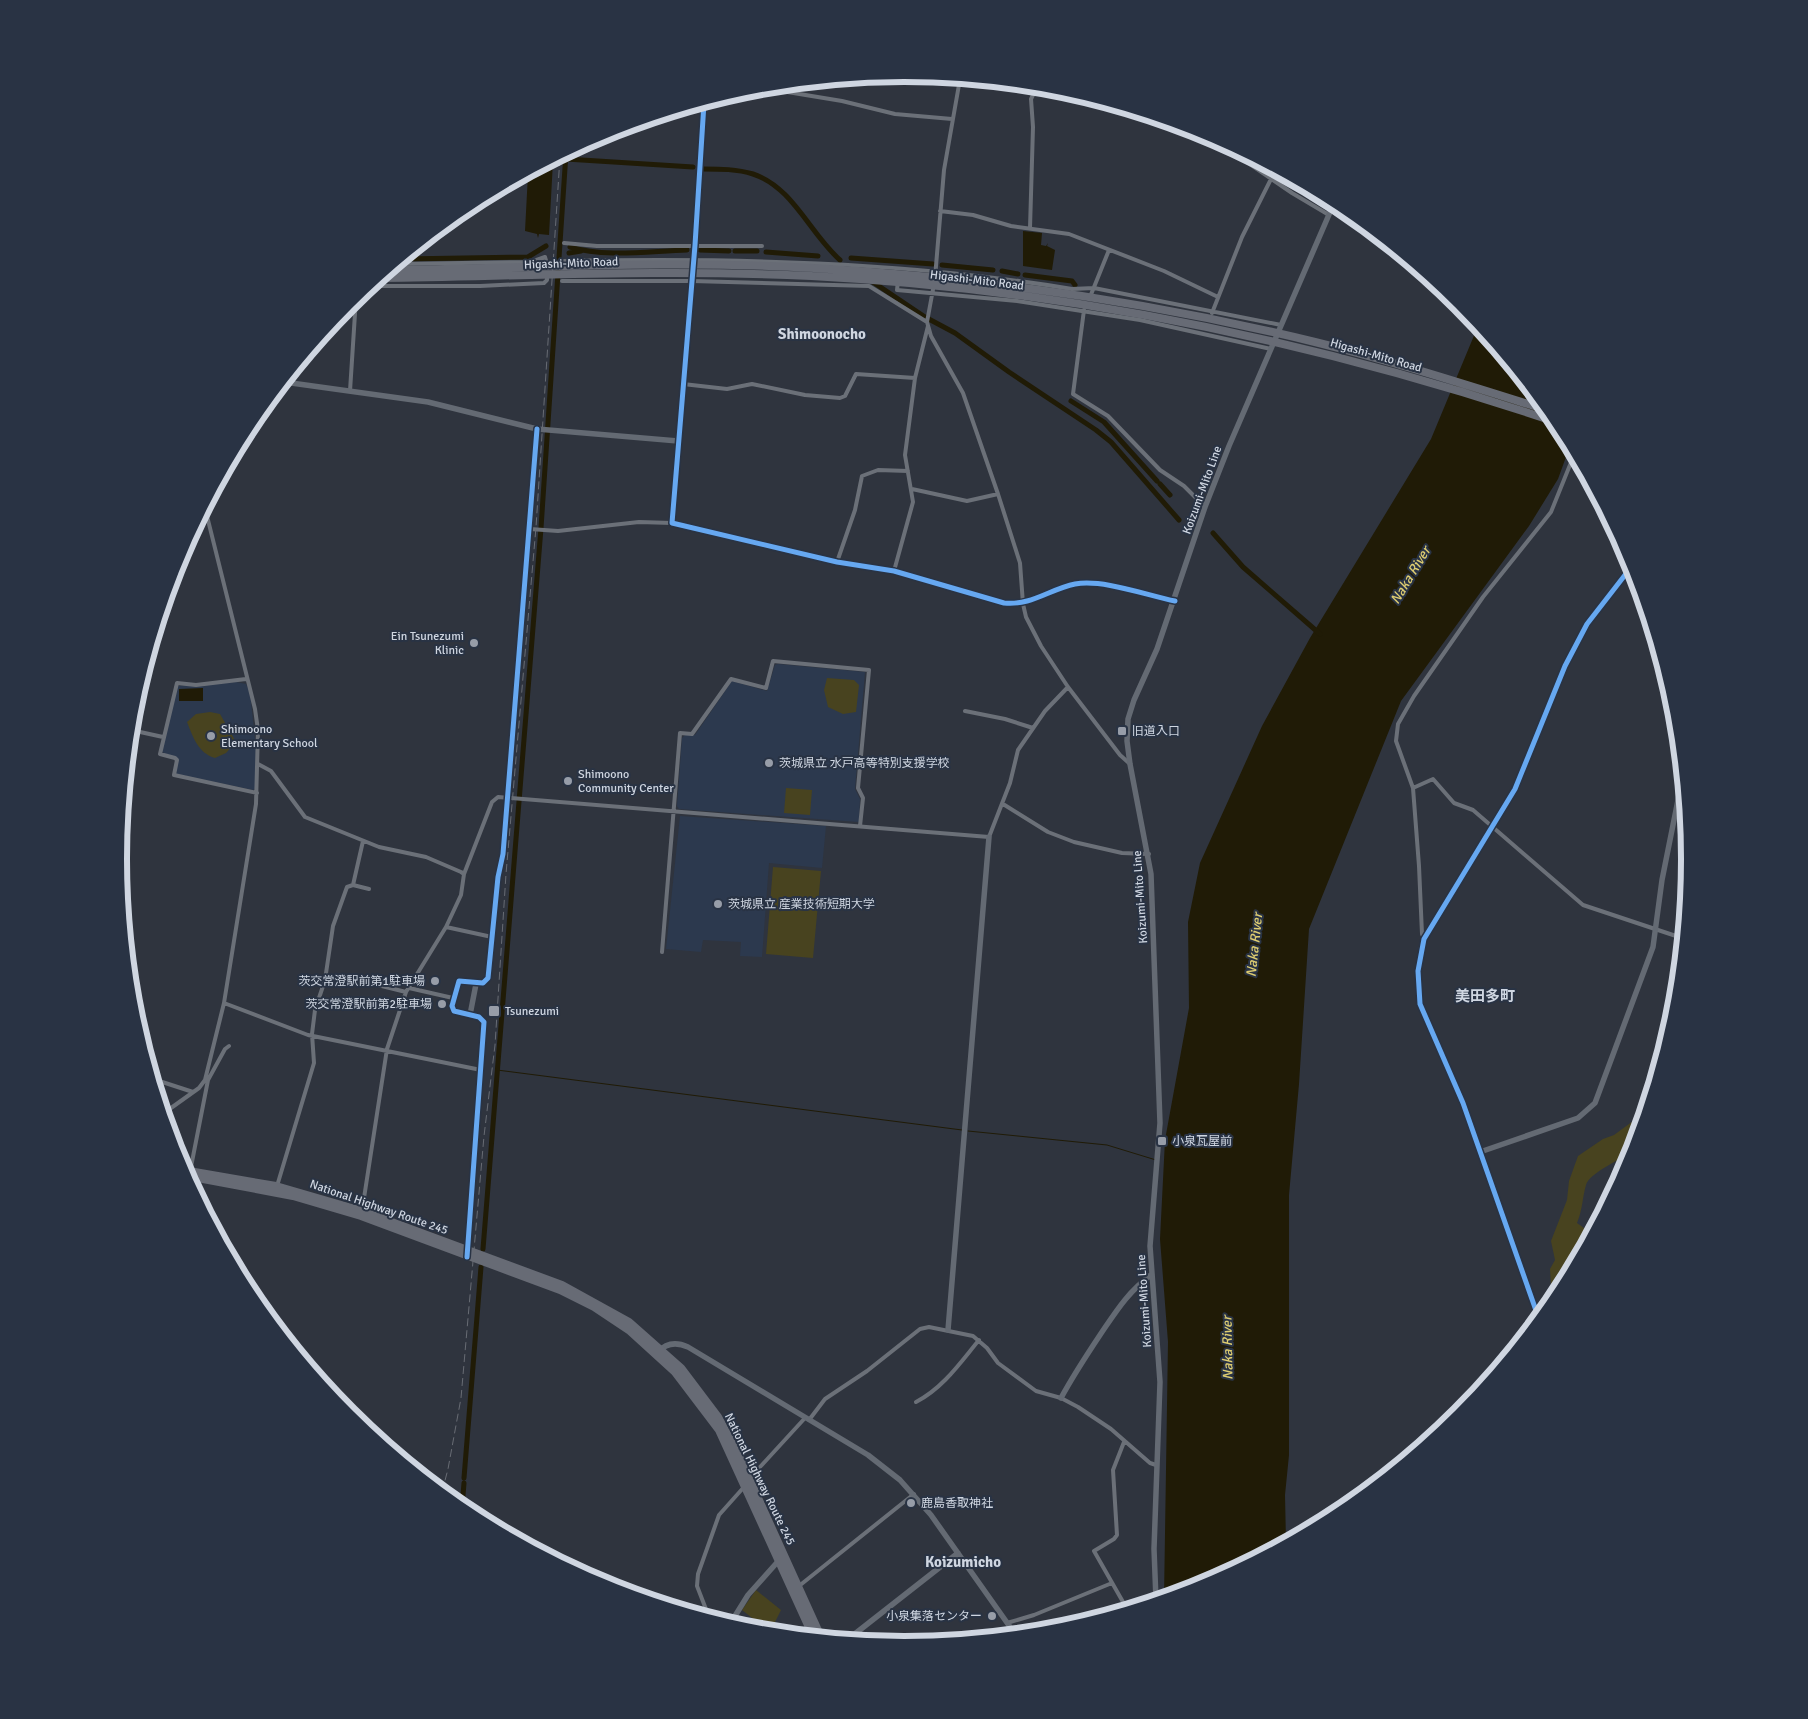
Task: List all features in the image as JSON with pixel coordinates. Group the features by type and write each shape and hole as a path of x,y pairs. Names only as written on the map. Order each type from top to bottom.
{"highway":[{"name":"Higashi-Mito Road","path":"398,270 690,265 899,272 1071,295 1213,319 1358,353 1534,406"},
{"name":"Higashi-Mito Road","path":"389,278 633,273 745,274 824,277 996,292 1148,315 1268,339 1422,380 1543,418"},
{"name":"National Highway Route 245","path":"194,1174 276,1189 361,1213 467,1253 583,1301 659,1351 713,1420 726,1443 747,1482 782,1558 811,1631"},
{"name":"National Highway Route 245","path":"782,1558 799,1587 819,1632"}],"street":[{"path":"894,571 912,512 912,489 905,455 915,378 933,293 940,211 952,119 959,84"},
{"path":"786,92 842,101 895,114 952,119"},
{"path":"1030,228 1033,127 1031,99 1034,94"},
{"path":"672,523 694,259 704,109"},
{"path":"1253,166 1328,215"},
{"path":"1201,332 1212,313 1242,237 1271,178"},
{"name":"Koizumi-Mito Line","path":"1156,1594 1154,1549 1160,1382 1150,1224 1160,1123 1149,854 1130,764 1127,740 1130,710 1157,649 1175,601 1205,507 1229,446 1331,210"},
{"path":"940,211 972,215 1011,226 1069,234 1164,271 1218,297"},
{"path":"564,243 597,246 762,246"},
{"path":"1109,250 1083,312 1073,394 1108,416 1160,470 1184,486 1205,507"},
{"path":"380,286 480,286 544,283 547,280 548,262 545,257 531,262 406,264"},
{"path":"563,261 694,259 831,263 899,272 936,270 1072,288 1094,288 1212,313 1243,316 1281,325"},
{"path":"831,263 831,284"},
{"path":"899,272 897,290 1017,301 1140,320 1271,349"},
{"path":"562,281 692,281 869,286 928,321 931,336 963,392 998,494 1020,562 1023,604 1026,617 1041,646 1068,687 1120,755 1130,764"},
{"path":"350,392 355,310"},
{"path":"683,384 727,389 752,384 805,395 840,398 845,396 856,374 915,378"},
{"path":"290,383 428,402 537,428 678,441"},
{"path":"467,1253 484,1022 479,1017 454,1011 452,1006 459,981 483,984 488,978 508,797 537,428"},
{"path":"1424,939 1422,934 1413,788 1396,741 1398,724 1414,696 1483,597 1551,512 1571,462"},
{"path":"837,562 855,510 862,476 878,470 908,471"},
{"path":"912,489 967,501 998,494"},
{"path":"188,1162 224,1003 257,793 258,764 258,730 251,689 246,679 208,515"},
{"path":"530,529 540,531 624,522 672,523 837,562 894,571 1004,603 1023,604 1069,586 1088,583 1175,601"},
{"path":"1536,1311 1480,1152 1420,1004 1418,971 1424,939 1515,789 1565,666 1587,624 1626,573"},
{"path":"662,952 680,733 692,734 731,679 766,688 773,661 869,670 858,788 863,798 860,826"},
{"path":"246,679 196,685 176,683 160,754 177,760 174,775 257,793"},
{"path":"948,1330 989,837 1016,766 1018,750 1045,711 1068,687"},
{"path":"965,711 1005,719 1033,728"},
{"path":"138,732 163,737"},
{"path":"258,764 271,771 305,817 363,841 426,858 464,874"},
{"path":"1413,788 1433,780 1454,803 1472,810 1583,905 1676,936"},
{"path":"361,1213 387,1049 408,990 446,927 461,895 464,874 493,799 508,797 989,837"},
{"path":"1480,1152 1578,1118 1591,1109 1598,1097 1641,984 1657,930 1662,880 1678,800"},
{"path":"1003,804 1048,832 1074,842 1122,853 1149,854"},
{"path":"353,884 363,841"},
{"path":"276,1189 314,1062 312,1033 314,1010 325,980 333,926 347,887 353,884 369,889"},
{"path":"446,927 492,937"},
{"path":"325,980 345,977 453,998"},
{"path":"470,1015 476,984"},
{"path":"224,1003 312,1033 481,1070"},
{"path":"168,1110 207,1080 221,1055 229,1046"},
{"path":"159,1081 193,1092"},
{"path":"1061,1398 1079,1364 1112,1314 1152,1274"},
{"path":"707,1611 697,1586 698,1574 719,1515 747,1482 825,1399 853,1381 920,1329 929,1327 948,1330 979,1340 998,1363 1036,1391 1061,1398 1111,1429 1124,1442 1156,1466"},
{"path":"916,1402 931,1395 979,1340"},
{"path":"659,1351 676,1343 688,1348 868,1455 914,1494 1011,1629"},
{"path":"1123,1604 1094,1551 1114,1539 1117,1535 1113,1470 1124,1442"},
{"path":"799,1587 914,1494"},
{"path":"853,1635 958,1553"},
{"path":"734,1618 748,1595 782,1558"},
{"path":"1007,1623 1034,1615 1112,1583"}],"shaded area":[{"name":"茨城県立 水戸高等特別支援学校","path":"775,665 865,672 855,789 860,799 859,822 679,809 677,806 682,738 685,735 695,735 732,681 767,691"},
{"path":"827,678 854,680 859,685 856,712 843,714 828,707 824,690"},
{"name":"Shimoono Elementary School","path":"236,682 246,684 250,693 256,748 255,789 176,774 178,759 162,752 177,686"},
{"path":"210,712 220,714 236,742 226,753 215,758 209,756 200,748 187,722 196,714"},
{"path":"786,788 812,790 810,815 784,813"},
{"name":"茨城県立 産業技術短期大学","path":"680,816 826,826 822,868 769,863 762,957 740,956 741,942 703,940 701,952 666,949"},
{"path":"773,867 821,871 813,958 766,954"},
{"path":"1636,1121 1622,1158 1588,1180 1577,1223 1587,1230 1551,1289 1550,1269 1555,1260 1551,1241 1567,1200 1569,1181 1578,1156 1603,1139 1614,1135"},
{"path":"756,1590 781,1610 773,1625 759,1623 742,1610"}],"water":[{"path":"553,167 549,235 539,234 538,238 537,234 525,231 528,180"},
{"path":"1023,231 1042,233 1041,245 1046,246 1048,243 1047,246 1055,250 1052,270 1023,266"},
{"name":"Naka River","path":"1475,333 1520,386 1567,455 1558,479 1529,526 1401,701 1309,929 1299,1084 1289,1195 1289,1455 1285,1495 1286,1535 1248,1556 1164,1591 1168,1342 1160,1239 1165,1140 1189,1008 1188,922 1200,863 1262,726 1310,638 1431,439"},
{"path":"203,688 203,701 179,701 179,689"}],"waterway":[{"path":"569,159 693,167"},
{"path":"483,1249 541,528 565,161"},
{"path":"703,169 741,171 767,180 790,200 840,260"},
{"path":"412,259 528,257 546,246"},
{"path":"570,247 613,253 687,250"},
{"path":"700,250 729,251"},
{"path":"569,253 581,251"},
{"path":"735,251 757,251"},
{"path":"766,252 818,256"},
{"path":"851,258 933,264"},
{"path":"942,265 993,270"},
{"path":"1002,271 1018,274"},
{"path":"858,272 925,317 955,333 1009,372 1096,430 1111,442 1179,520"},
{"path":"1025,275 1072,281 1075,285"},
{"path":"1071,401 1104,422 1157,481"},
{"path":"1160,484 1170,495"},
{"path":"1213,533 1243,567 1320,634"},
{"path":"497,1070 962,1130"},
{"path":"968,1131 1107,1145 1156,1160"},
{"path":"464,1478 481,1267"},
{"path":"463,1499 464,1483"}],"railway":[{"path":"444,1485 461,1398 484,1136 495,1045 506,874 536,527 560,163"}],"cycle path":[{"path":"704,109 695,245 672,523 837,562 894,571 1004,603 1032,600 1066,586 1086,583 1125,588 1175,601"},
{"path":"467,1257 484,1022 479,1017 454,1011 452,1006 459,981 483,983 488,978 498,877 503,854 537,429"},
{"path":"1536,1311 1463,1103 1420,1004 1418,971 1424,939 1515,789 1565,666 1587,624 1626,573"}],"place":[{"name":"Ein Tsunezumi Klinic","path":"474,643"},
{"name":"旧道入口","path":"1122,731"},
{"name":"Shimoono Elementary School","path":"211,736"},
{"name":"茨城県立 水戸高等特別支援学校","path":"769,763"},
{"name":"Shimoono Community Center","path":"568,781"},
{"name":"茨城県立 産業技術短期大学","path":"718,904"},
{"name":"茨交常澄駅前第1駐車場","path":"435,981"},
{"name":"茨交常澄駅前第2駐車場","path":"442,1004"},
{"name":"Tsunezumi","path":"494,1011"},
{"name":"小泉瓦屋前","path":"1162,1141"},
{"name":"鹿島香取神社","path":"911,1503"},
{"name":"小泉集落センター","path":"992,1616"}],"district":[{"name":"Shimoonocho","path":"822,334"},
{"name":"美田多町","path":"1485,996"},
{"name":"Koizumicho","path":"963,1562"}]}
